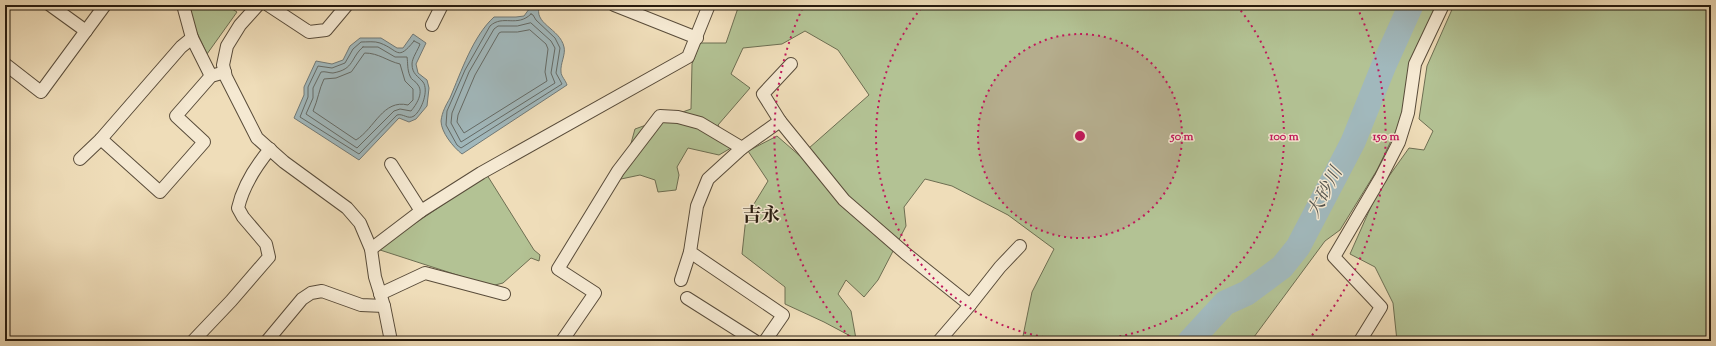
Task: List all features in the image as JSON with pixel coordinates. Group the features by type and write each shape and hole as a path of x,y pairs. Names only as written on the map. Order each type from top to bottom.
{"street":[{"path":"50,5 86,31"},
{"path":"5,64 41,92 104,5"},
{"path":"183,5 192,38 211,76"},
{"path":"258,5 240,25 227,46 223,65 225,72 235,96 257,138 284,162 347,208 360,223 371,249 375,277 384,306 391,341"},
{"path":"268,5 309,32 326,30 347,5"},
{"path":"432,25 442,5"},
{"path":"614,5 697,38"},
{"path":"371,249 421,211 481,173 688,57 697,38 708,5"},
{"path":"1360,341 1381,307 1334,257 1381,177 1399,142 1408,113 1415,64 1443,5"},
{"path":"80,159 101,138 181,47 192,38"},
{"path":"791,64 763,94 780,121 844,200 905,253 970,305"},
{"path":"101,138 160,192 204,142 176,116 211,76 225,72"},
{"path":"562,341 595,293 558,269 618,170 660,116 678,117 700,123 742,148"},
{"path":"681,280 690,252 697,206 708,179 742,148 780,121"},
{"path":"193,341 231,301 269,257 266,244 243,217 238,208 244,190 270,149"},
{"path":"391,164 421,211"},
{"path":"939,341 1000,267 1020,246"},
{"path":"690,252 783,315 769,340"},
{"path":"380,294 425,273 504,294"},
{"path":"267,341 302,299 312,293 322,291 361,305 384,306"},
{"path":"687,298 755,341"}],"green space":[{"path":"184,5 226,5 237,12 207,54"},
{"path":"739,5 1437,5 1402,118 1377,170 1340,230 1325,241 1251,341 1022,341 1032,292 1054,249 1008,215 952,186 925,179 904,207 906,226 878,280 864,297 846,280 838,294 851,311 856,339 785,304 785,287 742,254 746,217 768,181 748,151 777,136 800,156 869,95 838,50 805,31 782,44 743,48 731,74 750,88 718,125 731,148 719,155 688,148 677,167 679,175 676,190 658,192 655,180 640,175 621,179 635,129 691,109 692,64 700,43 726,43"},
{"path":"1454,5 1711,5 1711,341 1397,341 1393,303 1375,267 1350,254 1377,193 1409,148 1424,150 1433,131 1419,119 1427,66"},
{"path":"487,175 534,250 540,255 539,261 531,258 503,283 491,286 377,249"}],"water":[{"path":"532,5 540,5 540,17 543,22 557,35 564,47 561,72 567,85 462,154 448,139 443,130 441,121 444,109 468,55 480,34 494,17 524,16"},
{"path":"413,34 426,43 416,64 418,73 427,80 429,88 427,106 416,119 409,122 399,118 359,160 294,118 304,95 304,87 316,61 332,64 343,60 350,46 360,38 381,38 397,48 403,48"}],"waterway":[{"name":"大砂川","path":"1190,341 1225,303 1247,293 1282,267 1298,247 1353,142 1384,65 1411,5"}],"district":[{"name":"吉永","path":"761,216"}]}
